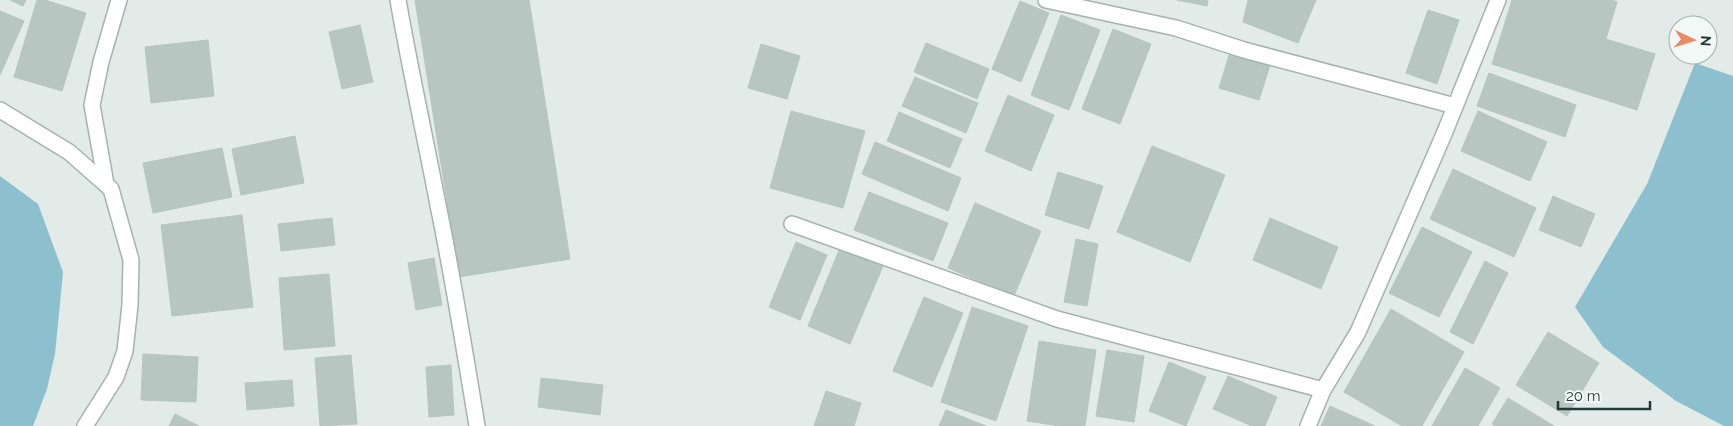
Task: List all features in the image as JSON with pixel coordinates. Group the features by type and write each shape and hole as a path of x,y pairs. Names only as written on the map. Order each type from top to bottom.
{"street":[{"path":"106,184 92,105 101,62 119,0"},
{"path":"398,0 462,334 477,426"},
{"path":"1046,0 1176,28 1244,50 1455,106"},
{"path":"1308,426 1322,390 1358,332 1455,106 1498,0"},
{"path":"0,110 69,152 111,189 131,260 130,305 125,351 116,377 85,426"},
{"path":"792,224 1057,318 1322,390"}],"water":[{"path":"1694,65 1701,65 1733,76 1733,426 1724,426 1676,401 1603,347 1575,307 1647,184"},
{"path":"0,176 38,204 63,272 55,354 47,389 33,426 0,426"}],"building":[{"path":"10,0 26,0 23,6"},
{"path":"37,0 45,0 86,13 62,91 14,77"},
{"path":"415,0 529,0 570,259 459,277"},
{"path":"1177,0 1208,0 1207,6"},
{"path":"1248,0 1316,0 1298,43 1243,22"},
{"path":"1512,0 1612,0 1617,2 1606,39 1655,54 1637,110 1492,64"},
{"path":"1020,1 1049,13 1021,82 992,69"},
{"path":"1428,10 1459,20 1437,84 1406,73"},
{"path":"0,11 24,21 0,75"},
{"path":"1061,15 1100,30 1069,110 1031,95"},
{"path":"360,25 373,82 342,89 329,32"},
{"path":"1113,29 1151,44 1120,124 1082,109"},
{"path":"208,40 214,96 151,103 145,47"},
{"path":"926,43 989,69 977,99 914,72"},
{"path":"761,44 800,56 787,99 748,88"},
{"path":"1230,52 1270,65 1259,100 1219,88"},
{"path":"1489,73 1576,105 1565,137 1477,106"},
{"path":"915,77 978,103 966,133 902,106"},
{"path":"1008,95 1054,115 1031,171 985,151"},
{"path":"791,111 865,131 843,208 770,188"},
{"path":"1478,111 1547,142 1530,181 1461,151"},
{"path":"899,112 962,139 950,168 887,141"},
{"path":"295,136 304,183 241,195 232,149"},
{"path":"875,142 961,178 948,211 862,174"},
{"path":"1152,146 1225,175 1190,262 1117,232"},
{"path":"222,148 232,197 153,213 143,163"},
{"path":"1453,169 1536,208 1514,257 1430,219"},
{"path":"1058,172 1103,186 1089,229 1045,215"},
{"path":"869,192 948,223 933,261 854,230"},
{"path":"1553,196 1595,214 1581,247 1539,230"},
{"path":"975,203 1041,231 1014,296 948,268"},
{"path":"242,215 253,307 172,316 161,225"},
{"path":"332,218 335,245 281,251 278,224"},
{"path":"1270,218 1338,247 1321,289 1253,260"},
{"path":"1422,227 1472,252 1439,317 1389,293"},
{"path":"1076,239 1098,244 1087,306 1064,302"},
{"path":"796,242 827,255 800,320 769,307"},
{"path":"840,248 883,266 850,344 808,326"},
{"path":"434,258 442,305 416,310 408,263"},
{"path":"1485,261 1508,273 1473,344 1450,332"},
{"path":"329,274 335,346 284,350 279,278"},
{"path":"924,297 963,313 932,387 893,371"},
{"path":"972,307 1028,326 996,421 941,402"},
{"path":"1391,309 1464,352 1422,426 1402,426 1344,392"},
{"path":"1548,332 1599,363 1567,416 1516,385"},
{"path":"1039,341 1096,350 1085,426 1059,426 1027,421"},
{"path":"1107,350 1144,356 1134,422 1096,416"},
{"path":"143,354 198,357 196,402 141,400"},
{"path":"351,355 357,424 320,426 315,358"},
{"path":"1169,362 1206,377 1186,426 1149,411"},
{"path":"451,365 454,415 429,417 426,367"},
{"path":"1465,368 1500,388 1478,426 1432,426"},
{"path":"1228,376 1277,397 1265,426 1252,426 1213,409"},
{"path":"541,378 603,385 600,415 538,407"},
{"path":"292,380 294,406 247,410 245,383"},
{"path":"826,391 861,403 854,426 814,426"},
{"path":"1508,398 1554,426 1495,426 1492,424"},
{"path":"1330,406 1375,426 1321,426"},
{"path":"946,410 986,426 939,426"},
{"path":"175,414 199,426 169,426"}]}
